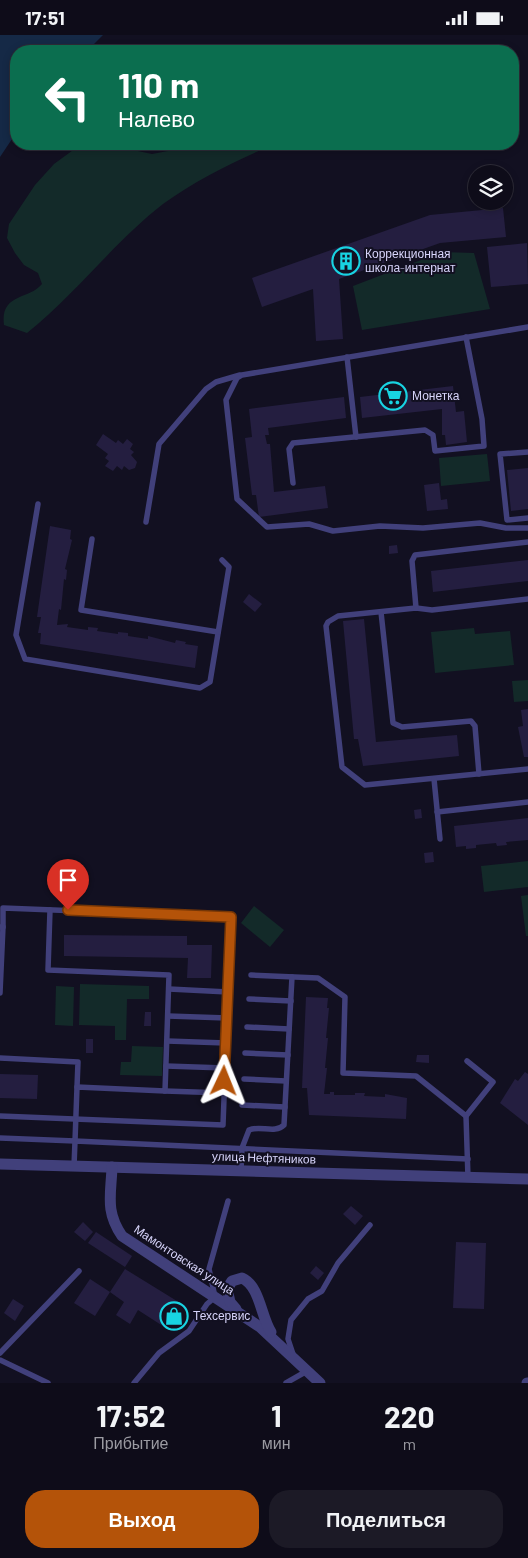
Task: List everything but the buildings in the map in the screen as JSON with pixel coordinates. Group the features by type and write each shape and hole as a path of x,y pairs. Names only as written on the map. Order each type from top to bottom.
{"street":[{"name":"улица Нефтяников","path":"0,1164 528,1179"},
{"name":"Мамонтовская улица","path":"112,1167 110,1207 113,1223 122,1236 240,1313 278,1342 320,1383"},
{"name":"Мамонтовская улица","path":"240,1313 228,1295 228,1284 236,1278 247,1281 252,1286 267,1327 278,1342"}],"lane":[{"path":"146,522 159,444 206,389 216,382 242,375 528,327"},
{"path":"293,483 290,445 294,443 425,430 433,435 435,451 484,446 482,419 466,337"},
{"path":"347,357 356,437"},
{"path":"242,375 237,378 226,400 237,499 267,527 309,524 333,531 380,526 423,528 480,523 506,528 528,528"},
{"path":"528,452 500,455 507,520 528,517"},
{"path":"38,503 16,635 25,659 200,688 210,682 229,567 222,560"},
{"path":"92,539 81,610 218,632"},
{"path":"416,608 412,561 415,555 528,542"},
{"path":"528,599 432,610 416,608 338,616 328,621 326,626 342,767 368,786 528,769"},
{"path":"381,612 393,723 402,727 471,721 475,726 479,774"},
{"path":"434,779 440,839"},
{"path":"437,812 528,802"},
{"path":"0,993 3,908 231,917 223,1125 0,1116"},
{"path":"50,909 48,971 169,975 165,1091"},
{"path":"251,975 318,978 345,997 343,1073 416,1076 466,1115"},
{"path":"241,1171 242,1148 249,1130 254,1128 281,1128 284,1125 292,977"},
{"path":"169,989 228,992"},
{"path":"249,999 291,1001"},
{"path":"168,1016 227,1018"},
{"path":"247,1027 289,1029"},
{"path":"167,1041 226,1043"},
{"path":"245,1053 288,1055"},
{"path":"0,1059 78,1062 74,1166"},
{"path":"467,1061 493,1082 466,1115 468,1178"},
{"path":"166,1065 225,1068"},
{"path":"244,1079 286,1081"},
{"path":"77,1087 224,1093"},
{"path":"242,1105 285,1107"},
{"path":"0,1138 468,1159"},
{"path":"134,1383 158,1353 189,1331 201,1312 215,1297 209,1269 228,1201"},
{"path":"297,1360 288,1339 291,1321 308,1299 322,1291 338,1263 370,1225"},
{"path":"0,1353 80,1271"},
{"path":"0,1360 48,1383"},
{"path":"286,1383 308,1371"}],"green space":[{"path":"73,150 133,150 152,154 173,150 261,150 203,179 163,204 128,235 62,302 27,333 4,325 6,307 11,302 30,293 42,284 38,273 24,265 15,253 7,238 9,224 35,185 54,164"},
{"path":"442,252 474,253 490,309 362,330 353,286"},
{"path":"487,454 490,481 441,486 439,458"},
{"path":"474,628 475,634 510,631 514,665 435,673 431,632"},
{"path":"528,680 528,701 514,702 512,681"},
{"path":"528,861 528,887 484,892 481,866"},
{"path":"528,895 528,936 526,936 521,896"},
{"path":"254,906 284,930 270,947 241,923"},
{"path":"80,984 149,986 149,999 127,999 126,1040 115,1040 115,1026 79,1025"},
{"path":"56,986 74,987 73,1026 55,1025"},
{"path":"132,1046 163,1047 162,1076 120,1075 121,1062 131,1062"}],"water":[{"path":"0,35 103,35 93,45 10,45 10,142 0,157"}],"place":[{"name":"Коррекционная школа-интернат","path":"346,261"},
{"name":"Монетка","path":"393,396"},
{"name":"Техсервис","path":"174,1316"}],"route":[{"path":"68,910 231,917 224,1081"}]}
